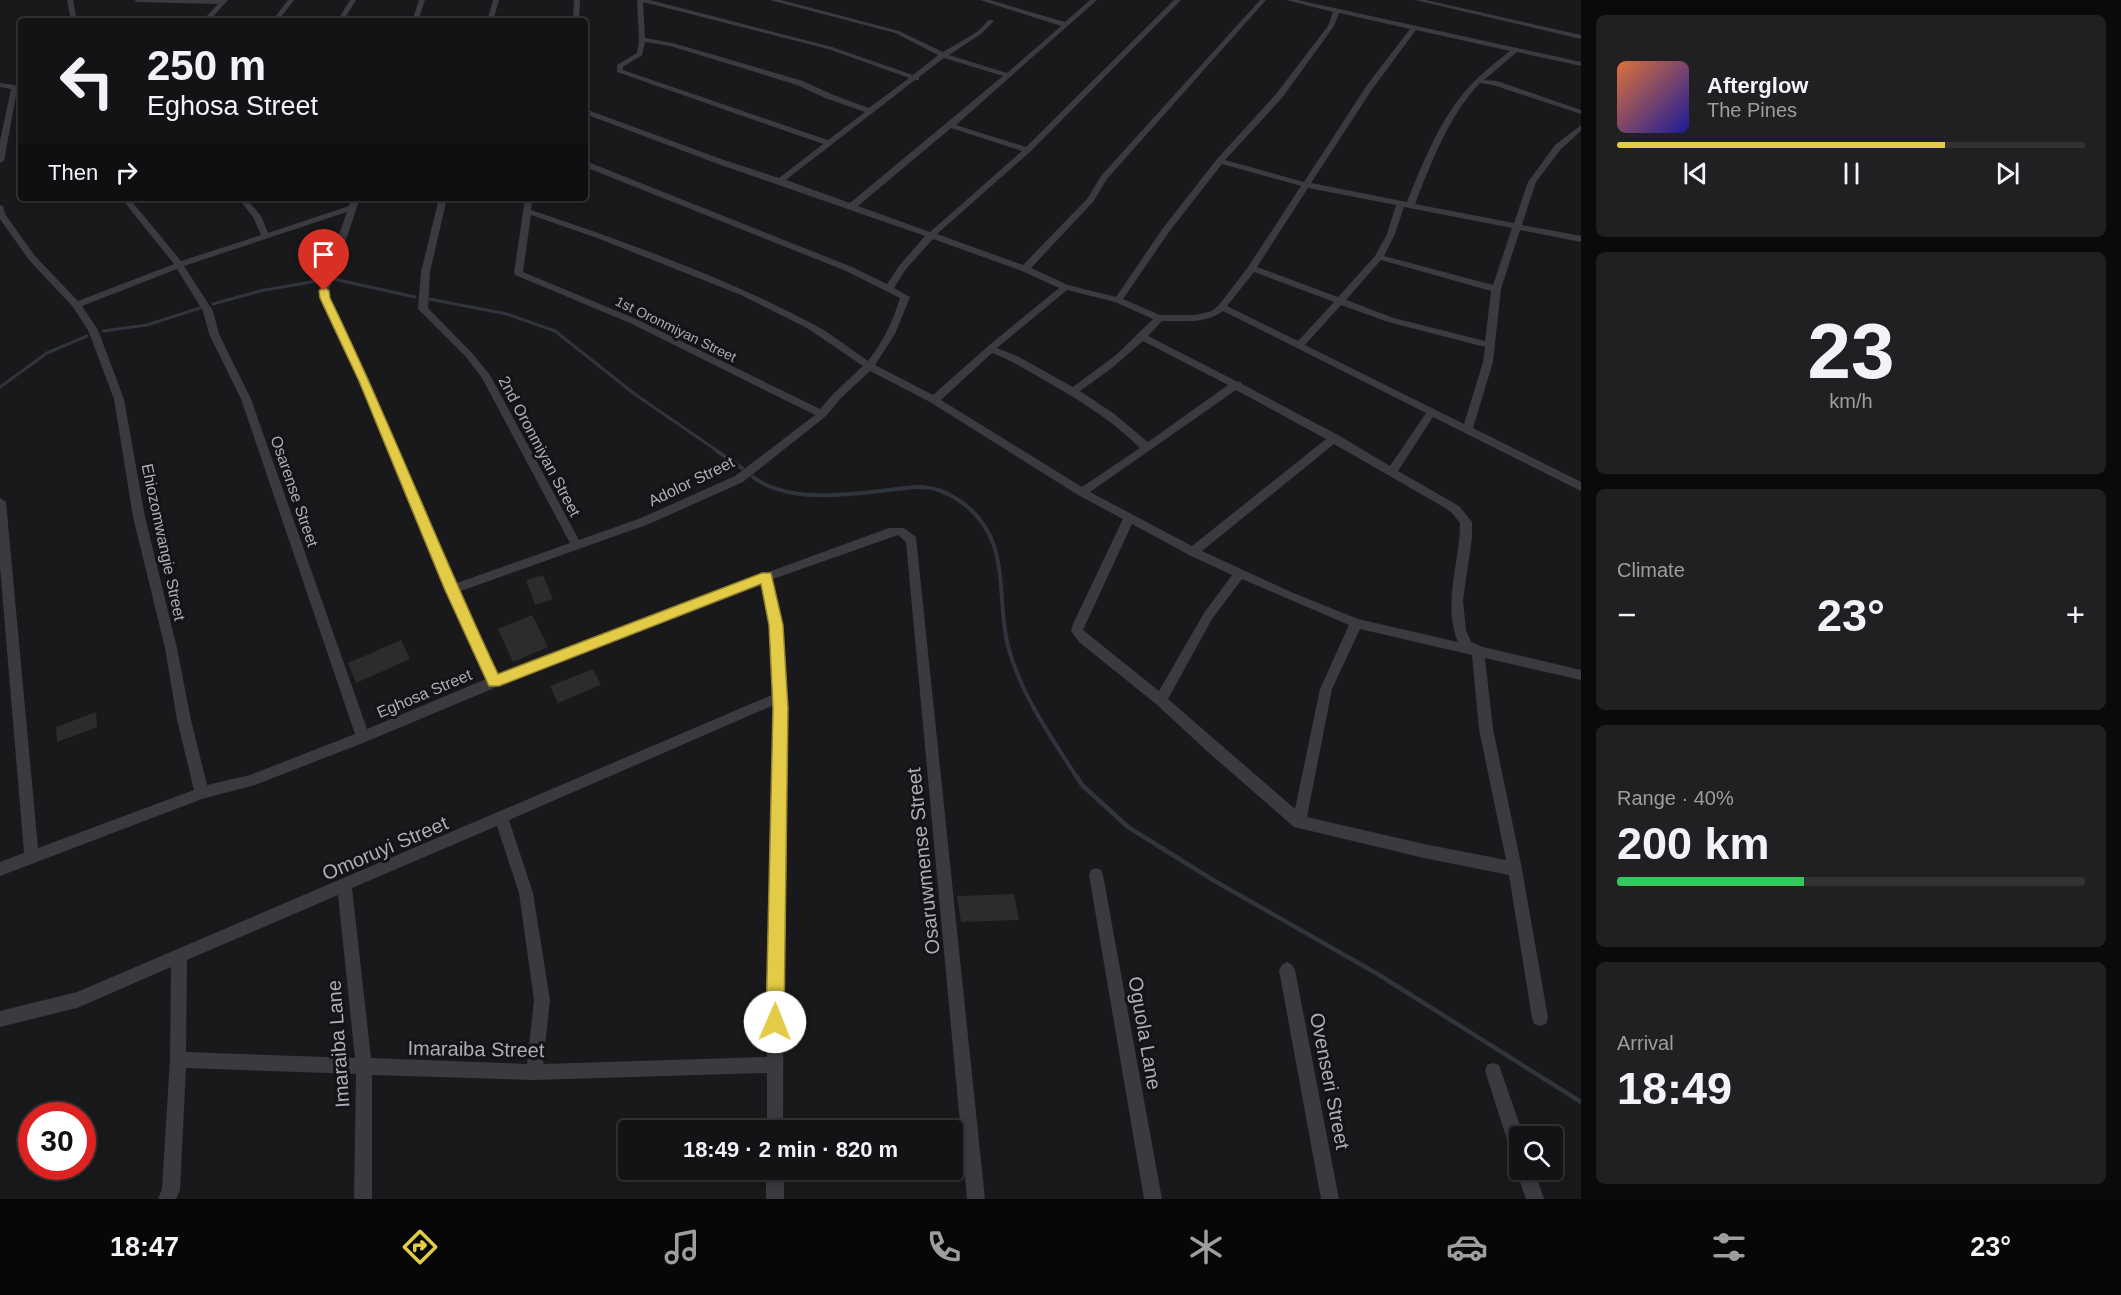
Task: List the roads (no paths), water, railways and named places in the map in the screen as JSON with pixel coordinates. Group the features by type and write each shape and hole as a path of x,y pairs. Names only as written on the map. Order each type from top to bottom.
{"street":[{"path":"70,0 73,18"},
{"path":"137,0 225,1"},
{"path":"277,18 291,0"},
{"path":"342,18 353,0"},
{"path":"416,18 422,0"},
{"path":"491,18 496,0"},
{"path":"576,18 577,0"},
{"path":"828,143 619,71 619,66 640,54 641,0 830,48 916,78"},
{"path":"773,0 897,32 943,55 1006,75"},
{"path":"983,0 1066,26"},
{"path":"1004,7 1012,0"},
{"path":"850,208 952,126 1006,75 1094,0"},
{"path":"588,165 849,269 889,288 901,268 930,236 1027,150 1178,0"},
{"path":"1025,269 1083,207 1104,178 1263,0"},
{"path":"1289,0 1581,64"},
{"path":"1418,0 1581,37"},
{"path":"208,18 225,1"},
{"path":"1118,300 1166,230 1220,161 1279,96 1331,26 1337,11"},
{"path":"780,181 943,55 975,37 991,21"},
{"path":"588,112 721,162 1025,269 1065,287 1118,300 1159,318 1196,318 1207,316 1222,307 1252,268 1370,87 1414,28"},
{"path":"642,40 671,44 800,82 828,96 870,111"},
{"path":"1299,346 1379,257 1458,105 1479,81 1516,49"},
{"path":"1479,81 1494,83 1581,112"},
{"path":"0,85 18,89 0,161"},
{"path":"952,126 1027,150"},
{"path":"1467,430 1485,378 1496,289 1532,182 1558,147 1581,127"},
{"path":"1220,161 1307,185 1581,238"},
{"name":"Osarense Street","path":"127,201 179,265 202,299 214,334 246,399 363,737"},
{"path":"244,201 257,216 265,235"},
{"path":"529,201 527,211 600,236 744,293 810,326 868,366 934,400 1082,492 1193,552 1356,623 1581,675"},
{"path":"77,305 179,265 355,202"},
{"path":"355,202 327,281 325,298 365,381 451,590 494,682"},
{"name":"2nd Oronmiyan Street","path":"442,202 421,303 423,309 469,356 497,394 577,546"},
{"name":"Ehiozomwangie Street","path":"0,208 1,214 32,258 77,305 93,330 119,399 139,517 171,648 184,720 202,793"},
{"name":"1st Oronmiyan Street","path":"527,211 519,273 633,321 822,414"},
{"path":"1379,257 1496,289"},
{"path":"1252,268 1391,320 1488,345"},
{"path":"934,400 990,349 1065,287"},
{"name":"Adolor Street","path":"451,590 645,521 739,479 822,414 828,403 868,366 896,327 905,297 889,288"},
{"path":"1222,307 1581,487"},
{"path":"1074,391 1143,338 1159,318"},
{"path":"1143,338 1237,384 1455,509 1466,522 1464,564 1456,598 1456,619 1466,645 1478,650"},
{"path":"990,349 1008,354 1074,391 1128,429 1147,448"},
{"path":"1082,492 1237,384"},
{"path":"1392,472 1431,413"},
{"path":"1193,552 1334,438"},
{"path":"0,502 32,858"},
{"path":"1130,517 1077,631 1161,699 1213,748 1299,822 1515,869"},
{"name":"Eghosa Street","path":"0,869 202,793 250,781 494,682 893,531"},
{"name":"Osaruwmense Street","path":"893,531 900,531 912,540 976,1199"},
{"path":"1161,699 1208,616 1240,573"},
{"path":"767,577 776,625 780,697 775,1120"},
{"path":"1299,822 1326,688 1356,623"},
{"path":"1478,650 1486,729 1515,869 1540,1018"},
{"name":"Omoruyi Street","path":"0,1019 77,1000 179,958 780,697"},
{"path":"502,819 526,893 542,1000 534,1072"},
{"name":"Oguola Lane","path":"1096,875 1152,1199"},
{"name":"Imaraiba Lane","path":"345,887 364,1067 363,1199"},
{"path":"167,1199 171,1190 178,1060 179,958"},
{"name":"Ovenseri Street","path":"1287,970 1330,1199"},
{"name":"Imaraiba Street","path":"178,1060 534,1072 774,1065"},
{"path":"1493,1071 1511,1126"},
{"path":"775,1180 775,1199"},
{"path":"1528,1180 1535,1199"}],"waterway":[{"path":"334,279 415,297"},
{"path":"213,304 260,291 322,280"},
{"path":"429,299 507,314 555,331 636,395 719,452"},
{"path":"103,331 147,325 200,308"},
{"path":"0,387 47,353 87,336"},
{"path":"717,451 742,468"},
{"path":"753,477 770,486 810,495 928,488 939,490 955,498 977,516 988,532 995,549 1004,626 1014,664 1029,699 1078,779"},
{"path":"1077,777 1082,785 1128,827 1213,880 1376,973 1581,1102"}]}
